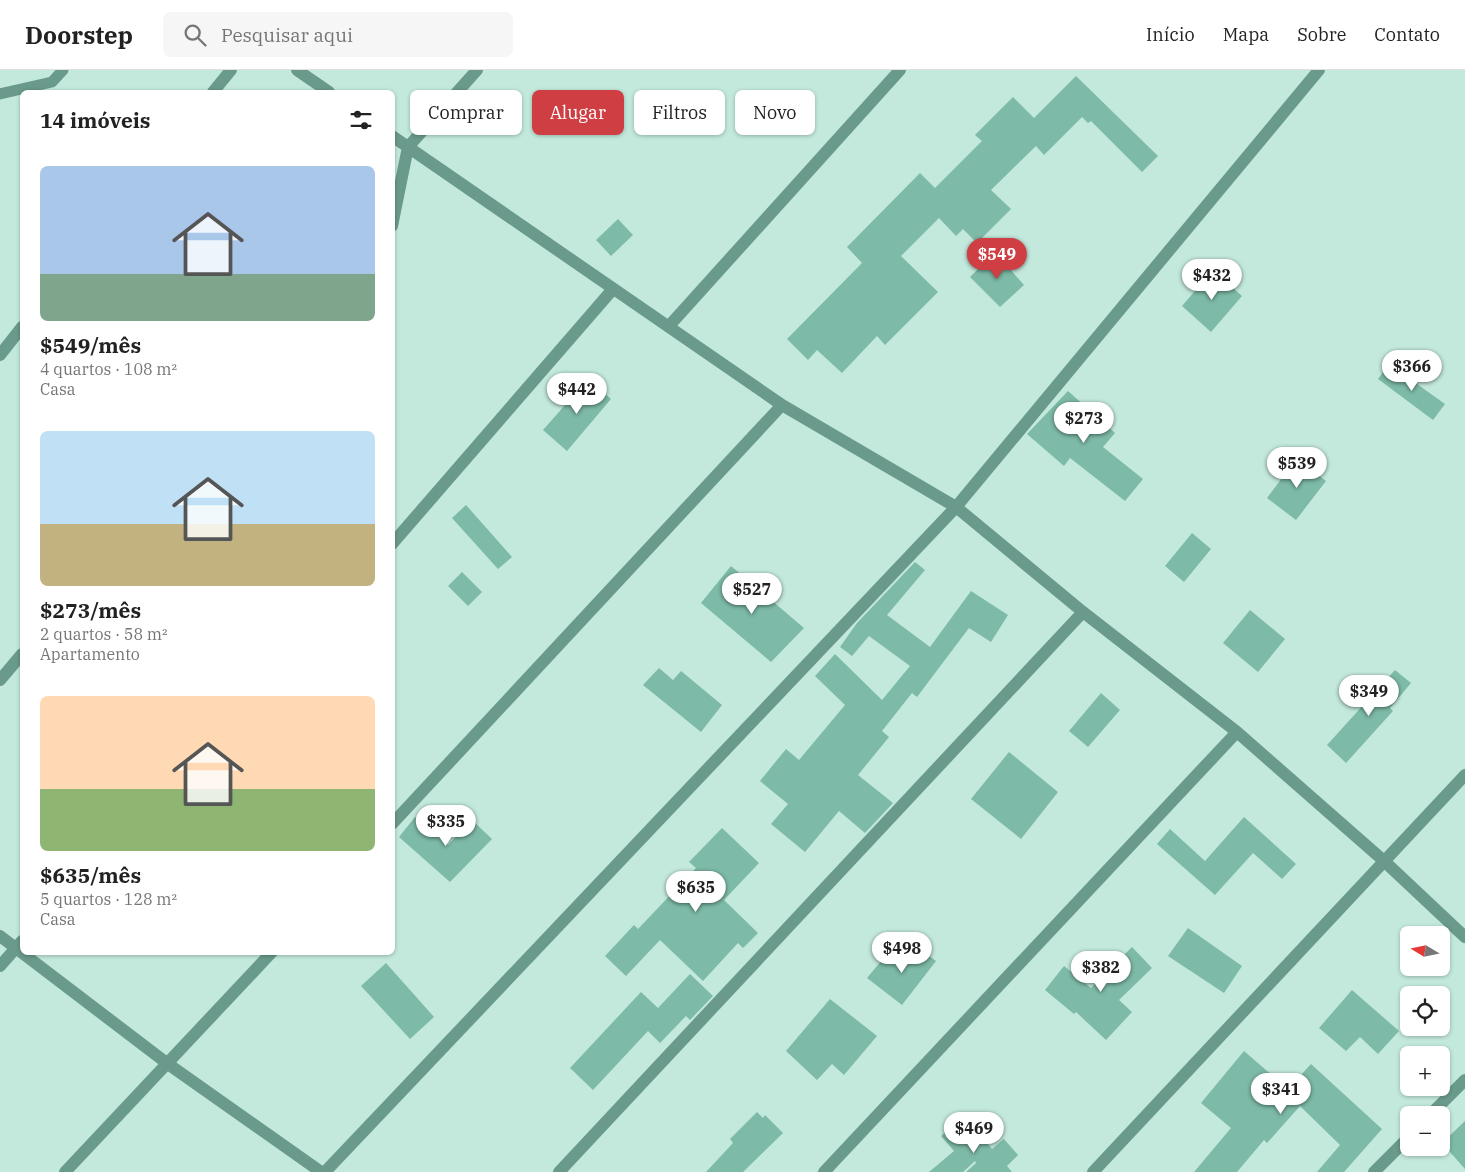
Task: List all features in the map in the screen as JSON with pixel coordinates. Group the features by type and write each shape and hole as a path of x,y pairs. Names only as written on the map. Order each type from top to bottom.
{"street":[{"path":"215,90 231,70"},
{"path":"297,70 326,90"},
{"path":"395,211 408,147 477,70"},
{"path":"668,326 900,70"},
{"path":"33,955 168,1064 323,1172 956,506 1319,70"},
{"path":"395,138 782,405 956,506 1083,612 1237,732 1384,861 1465,937"},
{"path":"395,541 614,289"},
{"path":"0,355 20,330"},
{"path":"395,821 782,405"},
{"path":"559,1172 1083,612"},
{"path":"0,680 20,656"},
{"path":"824,1172 1237,732"},
{"path":"1093,1172 1465,775"},
{"path":"0,936 19,944 0,966"},
{"path":"65,1172 269,955"},
{"path":"1439,1106 1465,1080"},
{"path":"1374,1172 1400,1145"}],"lane":[{"path":"0,94 52,82 63,70"}],"building":[{"path":"1076,76 1158,156 1142,172 1091,121 1088,123 1082,117 1044,155 1036,146 991,190 1011,209 977,243 963,229 956,236 939,218 901,256 938,292 885,345 877,336 842,373 817,350 808,360 787,339 862,263 847,247 920,173 935,188 982,141 975,135 1013,97 1034,118"},
{"path":"618,219 633,235 611,256 596,240"},
{"path":"995,252 1024,285 1000,307 970,277"},
{"path":"1213,270 1242,296 1211,332 1182,306"},
{"path":"1389,364 1445,404 1433,420 1378,379"},
{"path":"588,379 611,399 567,451 543,430"},
{"path":"1068,391 1115,433 1103,447 1143,479 1125,501 1070,458 1064,466 1027,434"},
{"path":"1297,458 1326,481 1296,520 1267,498"},
{"path":"466,505 512,557 498,569 452,518"},
{"path":"1192,533 1211,549 1184,582 1165,566"},
{"path":"915,562 925,570 887,615 930,647 971,591 1008,615 991,642 969,628 917,697 912,693 882,731 889,737 858,775 893,803 865,833 839,811 805,852 771,824 788,804 760,781 786,749 799,760 845,705 815,676 835,654 882,700 910,666 869,636 852,656 840,647 857,623"},
{"path":"731,566 804,628 771,662 701,603"},
{"path":"462,572 482,592 468,606 448,586"},
{"path":"1250,610 1285,639 1258,672 1223,643"},
{"path":"659,668 673,680 681,671 722,705 701,732 643,685"},
{"path":"1395,670 1411,683 1390,708 1393,711 1346,763 1327,745"},
{"path":"1101,693 1120,710 1088,747 1069,731"},
{"path":"1009,752 1058,792 1021,839 971,799"},
{"path":"415,817 448,845 472,820 492,839 450,882 399,837"},
{"path":"1244,817 1296,864 1282,879 1253,853 1215,895 1157,844 1170,829 1205,861"},
{"path":"722,828 759,863 724,900 758,933 743,948 738,943 703,981 660,940 626,976 605,956 634,925 638,929 696,868 689,862"},
{"path":"1188,928 1242,966 1224,993 1168,956"},
{"path":"916,946 936,961 902,1005 867,978 887,954 901,965"},
{"path":"1132,947 1152,968 1119,1000 1132,1012 1106,1040 1076,1012 1074,1014 1045,990 1064,966 1091,988"},
{"path":"386,963 434,1017 410,1039 361,986"},
{"path":"690,974 713,996 690,1020 686,1016 660,1043 648,1031 593,1090 570,1068 641,992 658,1008"},
{"path":"1352,990 1399,1031 1378,1054 1360,1037 1346,1051 1319,1028"},
{"path":"830,999 877,1036 844,1075 832,1064 817,1080 786,1051"},
{"path":"1244,1051 1288,1089 1311,1064 1382,1129 1344,1172 1317,1172 1340,1145 1300,1106 1267,1143 1264,1140 1237,1172 1194,1172 1231,1128 1201,1103"},
{"path":"757,1112 763,1118 765,1115 783,1133 743,1172 706,1172 733,1143 730,1139"},
{"path":"1465,1121 1465,1169 1450,1152 1450,1135"},
{"path":"956,1123 968,1137 976,1130 992,1149 1004,1139 1018,1155 1007,1166 1012,1172 966,1172 976,1163 975,1161 963,1172 929,1172 954,1151 941,1136"}]}
